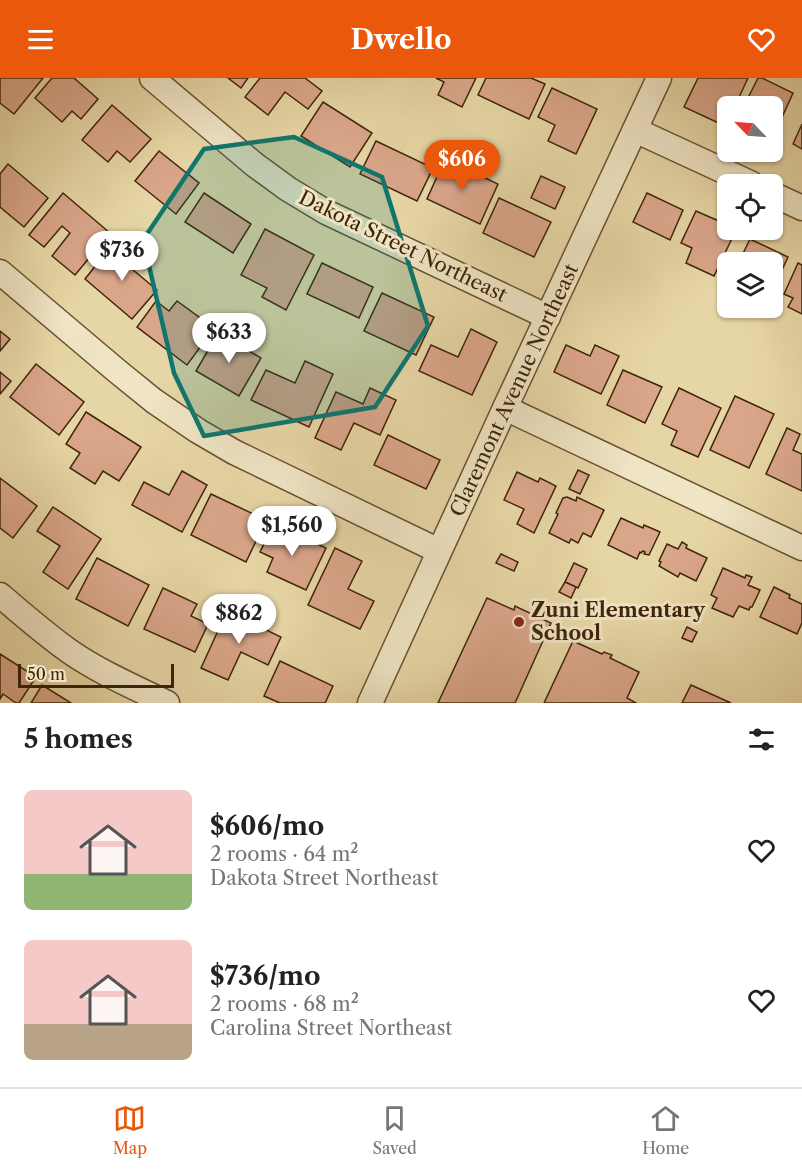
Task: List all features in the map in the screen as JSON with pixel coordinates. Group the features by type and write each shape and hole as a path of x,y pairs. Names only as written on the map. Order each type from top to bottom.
{"street":[{"name":"Dakota Street Northeast","path":"152,78 255,165 326,212 548,317"},
{"name":"Claremont Avenue Northeast","path":"370,703 635,130 654,80"},
{"path":"635,130 730,174"},
{"path":"783,199 802,208"},
{"path":"0,272 126,379 198,431 234,452 439,551"},
{"path":"505,408 802,548"},
{"path":"0,595 70,652 116,679 167,703"}],"highlighted area":[{"path":"294,137 382,177 428,326 375,407 204,436 174,373 143,240 204,149"}],"building":[{"path":"0,78 43,78 14,114 0,103"},
{"path":"52,78 74,78 98,99 81,119 72,111 62,122 35,98"},
{"path":"228,78 248,78 241,88"},
{"path":"260,78 305,78 322,91 308,109 285,92 268,115 245,97"},
{"path":"436,78 476,78 462,107 438,95 444,82"},
{"path":"486,78 531,78 545,84 529,119 478,95"},
{"path":"698,78 748,78 740,96 717,96 717,122 684,107"},
{"path":"758,78 793,93 783,115 783,96 749,96"},
{"path":"552,88 597,109 576,154 548,141 555,125 538,117"},
{"path":"323,102 372,133 350,167 301,136"},
{"path":"112,105 151,139 130,162 117,151 108,162 82,140"},
{"path":"802,124 802,149 793,144"},
{"path":"376,141 433,168 417,201 360,174"},
{"path":"159,151 199,183 176,214 135,181"},
{"path":"445,159 498,184 480,224 427,199"},
{"path":"8,164 48,198 24,227 0,207 0,174"},
{"path":"541,176 565,187 555,209 531,198"},
{"path":"63,193 110,233 75,275 52,256 70,233 62,226 44,247 29,235"},
{"path":"204,193 251,224 233,253 185,222"},
{"path":"647,193 683,210 670,240 633,222"},
{"path":"499,198 551,222 534,257 483,233"},
{"path":"696,211 717,220 717,240 731,240 725,252 717,252 717,270 714,276 686,263 692,248 681,243"},
{"path":"265,229 314,255 286,310 262,297 267,288 241,275"},
{"path":"750,240 752,240 777,252 744,252"},
{"path":"131,246 142,256 132,269 157,290 132,319 85,279 109,249 121,259"},
{"path":"783,255 788,257 783,268"},
{"path":"322,263 373,287 359,318 307,294"},
{"path":"798,263 802,265 802,314 788,307 793,298 784,294"},
{"path":"382,293 434,317 416,355 364,331"},
{"path":"156,301 169,311 177,301 203,320 196,329 207,338 187,365 137,327"},
{"path":"471,329 497,342 472,395 419,371 431,345 458,357"},
{"path":"0,331 10,339 0,351"},
{"path":"218,333 261,358 239,396 196,371"},
{"path":"566,345 590,356 595,345 619,356 601,394 554,372"},
{"path":"305,361 333,374 309,427 251,400 266,370 295,383"},
{"path":"36,364 84,402 59,435 10,397"},
{"path":"623,370 662,387 645,423 607,405"},
{"path":"0,372 11,381 0,394"},
{"path":"370,388 396,400 380,435 354,423 341,450 315,438 336,392 363,404"},
{"path":"679,388 721,408 698,457 671,445 677,431 662,424"},
{"path":"735,396 774,414 749,468 710,450"},
{"path":"86,412 141,447 119,481 103,471 95,484 70,468 80,453 66,444"},
{"path":"787,428 800,434 793,450 802,454 802,491 766,474"},
{"path":"388,435 440,460 426,489 374,465"},
{"path":"578,470 589,475 580,494 569,489"},
{"path":"182,471 207,485 182,532 132,505 144,482 169,495"},
{"path":"517,472 538,482 540,478 556,486 534,533 517,524 524,509 504,500"},
{"path":"0,478 37,506 13,538 0,528"},
{"path":"211,494 266,520 246,562 191,535"},
{"path":"567,497 576,501 577,497 604,510 591,537 583,533 578,543 571,539 569,543 549,533 563,498"},
{"path":"53,507 101,539 68,589 43,572 60,546 37,531"},
{"path":"621,518 643,528 644,525 660,532 649,555 644,554 643,551 640,552 637,559 608,545"},
{"path":"274,524 326,548 306,590 267,572 273,558 260,552"},
{"path":"682,542 687,545 686,548 707,558 696,581 680,573 678,577 659,566 667,544 678,549"},
{"path":"335,548 362,561 348,589 374,601 360,629 308,605"},
{"path":"501,554 518,562 514,571 496,563"},
{"path":"97,558 149,585 128,626 76,599"},
{"path":"574,563 587,569 578,588 565,582"},
{"path":"723,568 745,578 746,575 752,577 748,585 760,590 749,610 739,606 733,617 712,608 717,598 711,595"},
{"path":"565,582 576,587 571,598 559,592"},
{"path":"774,587 802,604 802,623 797,634 760,617"},
{"path":"163,588 197,604 191,616 208,624 195,652 144,629"},
{"path":"487,598 514,610 515,606 551,623 515,703 438,703"},
{"path":"227,611 281,637 268,665 241,652 228,680 201,668"},
{"path":"687,627 697,632 692,642 682,638"},
{"path":"573,641 602,654 604,652 612,655 610,658 639,672 627,698 636,703 544,703"},
{"path":"0,654 36,677 19,703 3,694 0,699"},
{"path":"280,661 333,686 325,703 280,703 264,696"},
{"path":"42,685 71,703 31,703"},
{"path":"691,685 731,703 682,703"}],"place":[{"name":"Zuni Elementary School","path":"519,622"}]}
